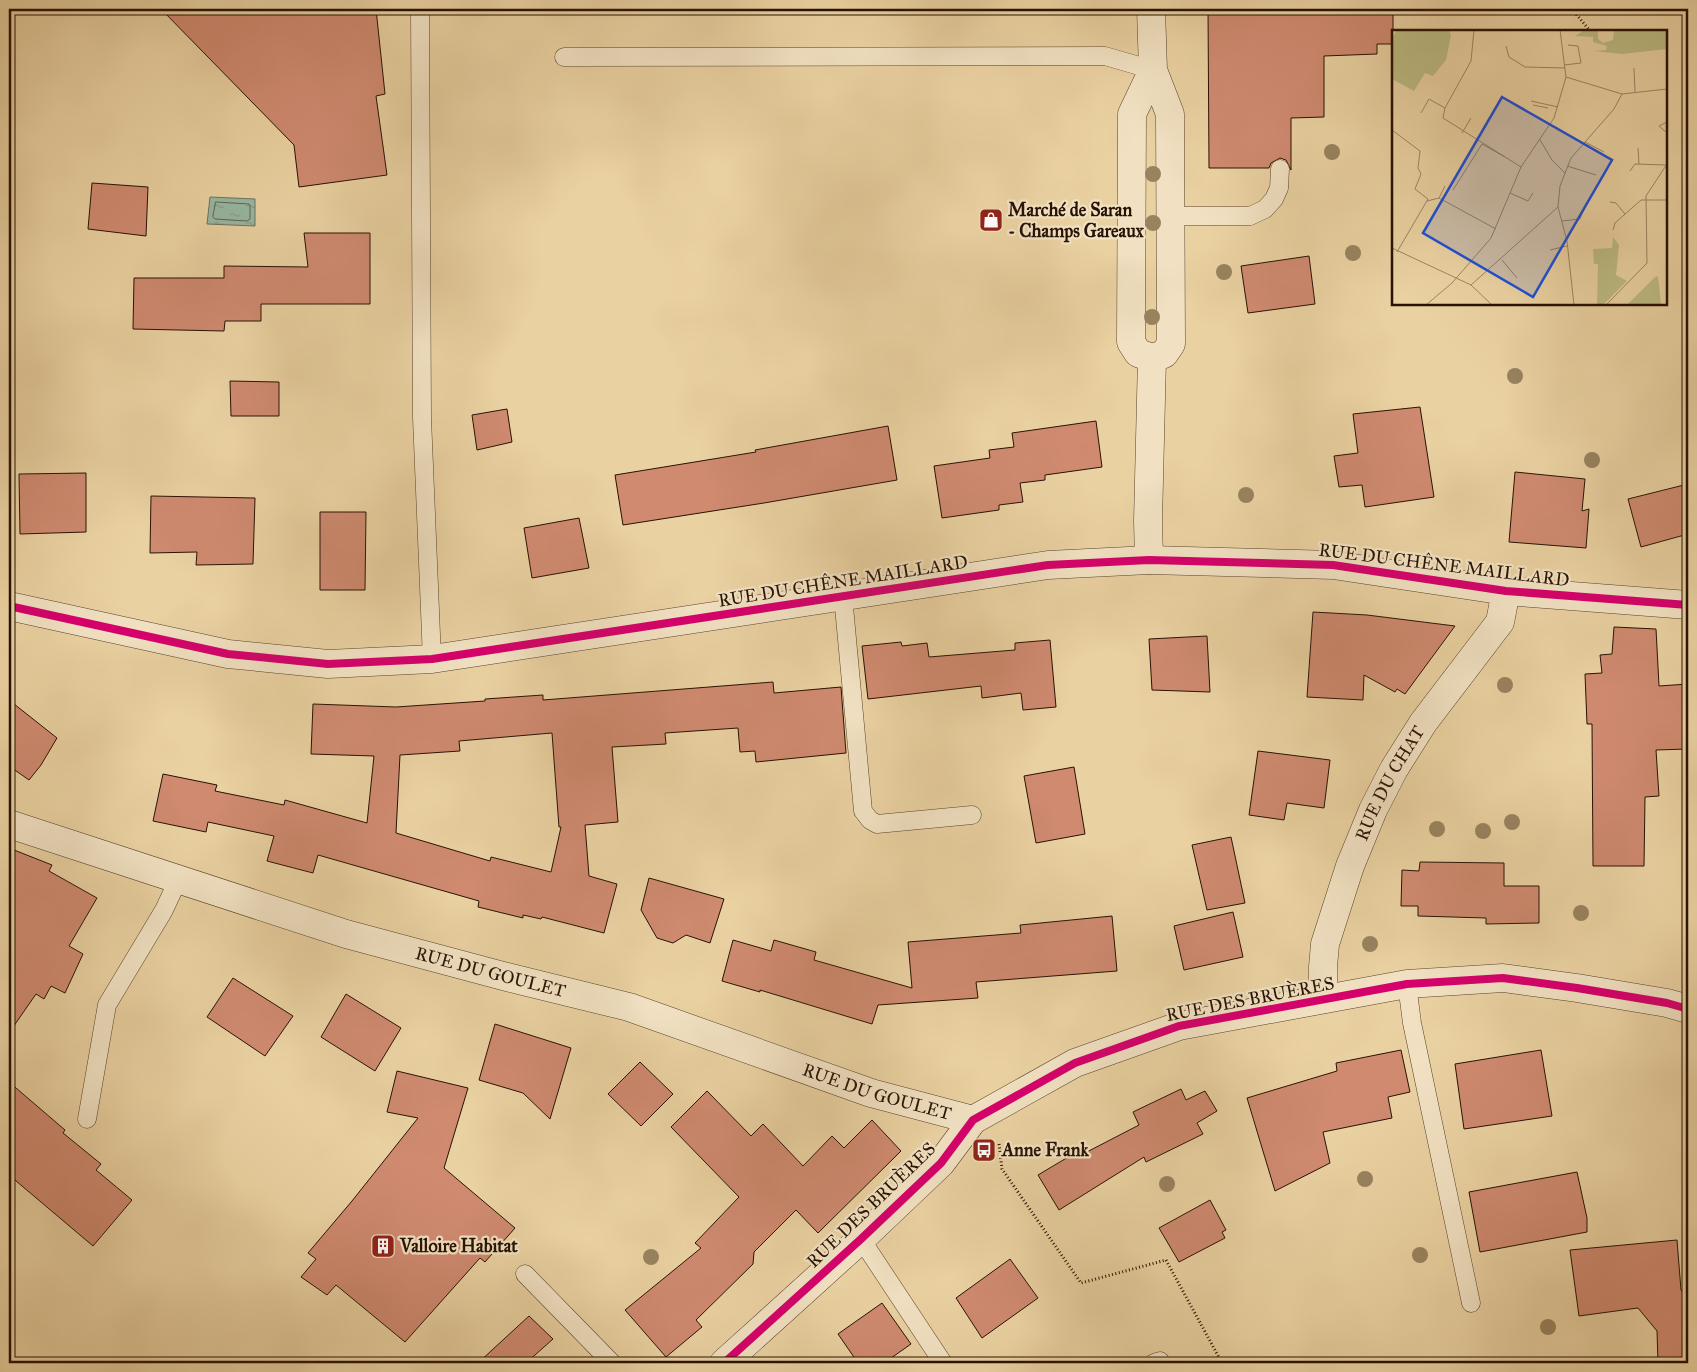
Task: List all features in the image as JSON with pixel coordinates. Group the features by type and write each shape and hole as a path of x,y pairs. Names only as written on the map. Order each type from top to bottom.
{"street":[{"path":"1151,9 1153,70 1170,114 1171,216 1171,344 1164,354 1152,358 1138,353 1131,342 1132,114 1153,70"},
{"path":"1149,560 1148,521 1152,358"},
{"name":"RUE DU CHÊNE MAILLARD","path":"9,606 228,654 328,664 432,659 1048,566 1149,560 1332,565 1506,591 1688,605"},
{"name":"RUE DU CHAT","path":"1323,1000 1325,944 1350,866 1373,810 1394,769 1422,724 1500,622 1506,591"},
{"name":"RUE DU GOULET","path":"9,824 346,934 629,1007 871,1094 973,1120"},
{"name":"RUE DES BRUÈRES","path":"724,1363 861,1239 941,1163 973,1120 1075,1063 1179,1026 1407,984 1503,978 1577,988 1688,1008"}],"lane":[{"path":"420,9 422,418 432,659"},
{"path":"564,57 1105,56 1153,70"},
{"path":"1171,216 1250,216 1265,209 1274,199 1279,188 1280,169"},
{"path":"844,596 863,811 870,820 877,824 972,815"},
{"path":"87,1119 107,1005 164,910 178,880"},
{"path":"1407,984 1412,1023 1471,1303"},
{"path":"861,1239 943,1363"},
{"path":"525,1274 612,1363"}],"path":[{"path":"1572,9 1589,30"},
{"path":"998,1143 1002,1169 1082,1283 1166,1260 1222,1363"}],"water":[{"path":"210,197 255,199 255,226 207,224"}],"building":[{"path":"161,9 376,9 385,94 376,96 387,175 299,187 294,145"},
{"path":"1208,9 1393,9 1392,44 1377,44 1377,54 1324,56 1324,117 1291,118 1291,170 1286,160 1280,158 1271,163 1269,168 1209,168"},
{"path":"92,183 148,187 146,236 88,229"},
{"path":"304,233 370,233 370,304 261,304 261,321 225,321 224,331 133,329 134,278 224,278 224,266 308,267"},
{"path":"1309,256 1315,304 1248,313 1241,266"},
{"path":"230,381 279,382 279,416 231,416"},
{"path":"1420,407 1434,497 1365,507 1362,485 1339,487 1334,456 1358,453 1353,414"},
{"path":"507,409 512,442 477,450 472,415"},
{"path":"1096,421 1102,467 1045,475 1045,480 1020,483 1023,502 999,505 999,510 942,518 934,466 990,458 989,450 1014,447 1012,433"},
{"path":"888,426 897,480 623,525 615,475 756,452 755,450"},
{"path":"1515,472 1585,479 1582,511 1589,509 1586,548 1509,542"},
{"path":"86,473 86,532 20,534 19,474"},
{"path":"1688,484 1688,534 1641,547 1628,499"},
{"path":"151,496 255,498 253,564 196,565 197,552 150,553"},
{"path":"320,512 366,512 365,590 320,590"},
{"path":"579,518 589,568 532,578 524,528"},
{"path":"1313,612 1367,615 1455,626 1405,694 1397,689 1395,692 1364,675 1363,700 1307,697"},
{"path":"1614,627 1656,629 1659,686 1688,684 1688,749 1656,750 1659,796 1645,797 1644,866 1593,866 1592,724 1587,724 1585,674 1602,673 1600,655 1612,654"},
{"path":"1207,636 1210,692 1152,690 1149,639"},
{"path":"1050,640 1056,707 1023,710 1021,693 982,698 981,686 868,699 862,646 901,642 902,646 927,643 929,657 1015,650 1015,643"},
{"path":"773,682 774,693 841,687 846,753 756,762 755,751 740,752 738,728 665,733 666,744 612,747 618,822 585,825 589,876 617,884 604,933 542,917 541,919 523,915 523,918 478,907 479,901 318,855 313,873 267,861 274,836 208,822 206,832 153,821 163,774 217,785 215,791 284,805 285,800 367,823 374,756 311,754 313,704 396,707 543,695 543,700","holes":["552,733 559,827 561,827 551,872 491,857 490,861 396,833 400,755 460,751 459,741"]},
{"path":"9,700 57,738 41,765 29,780 9,766"},
{"path":"1258,751 1330,760 1324,808 1287,803 1284,820 1249,815"},
{"path":"1074,767 1085,834 1036,843 1024,776"},
{"path":"1231,837 1245,903 1207,910 1192,845"},
{"path":"9,848 52,865 49,871 97,898 69,946 83,954 65,993 51,986 44,999 36,994 9,1033"},
{"path":"1420,862 1504,863 1504,886 1539,886 1539,923 1486,924 1486,918 1418,916 1418,906 1401,906 1402,870 1419,871"},
{"path":"649,878 724,899 710,943 686,935 673,943 657,938 641,910"},
{"path":"1233,912 1243,957 1184,970 1174,926"},
{"path":"1112,916 1117,971 976,982 978,998 878,1005 872,1024 760,990 760,992 722,981 733,940 771,951 774,940 816,952 814,960 912,988 908,942 1021,933 1020,925"},
{"path":"233,978 293,1016 265,1056 207,1017"},
{"path":"346,994 401,1028 375,1071 321,1037"},
{"path":"495,1024 571,1048 550,1119 523,1093 479,1080"},
{"path":"1401,1050 1410,1092 1388,1097 1392,1118 1323,1132 1330,1163 1275,1191 1247,1098 1337,1071 1336,1063"},
{"path":"1541,1050 1552,1116 1464,1129 1455,1064"},
{"path":"640,1062 673,1094 641,1126 608,1094"},
{"name":"Valloire Habitat","path":"397,1071 468,1088 444,1168 515,1228 485,1262 480,1258 405,1342 336,1285 327,1295 301,1277 316,1259 308,1253 418,1118 387,1112"},
{"path":"9,1082 65,1130 63,1133 101,1164 96,1170 132,1200 93,1246 9,1175"},
{"path":"1181,1089 1186,1100 1205,1091 1217,1111 1197,1123 1203,1134 1146,1162 1144,1157 1059,1210 1038,1175 1080,1150 1083,1154 1139,1125 1133,1112"},
{"path":"707,1091 751,1136 763,1124 803,1166 832,1136 844,1148 872,1120 901,1151 818,1233 796,1210 754,1252 753,1264 696,1320 702,1327 666,1357 625,1310 701,1248 695,1243 739,1197 671,1127"},
{"path":"1577,1172 1587,1218 1587,1232 1480,1252 1469,1192"},
{"path":"1210,1200 1226,1230 1222,1232 1225,1238 1179,1262 1159,1228"},
{"path":"1677,1240 1681,1290 1688,1299 1688,1363 1658,1363 1657,1331 1638,1308 1579,1316 1570,1250"},
{"path":"1010,1259 1038,1298 982,1338 956,1298"},
{"path":"882,1303 911,1344 884,1363 858,1363 838,1334"},
{"path":"529,1316 553,1339 526,1363 478,1363"}],"cycle path":[{"path":"9,606 228,654 328,664 432,659 1048,565 1149,560 1333,565 1506,591 1688,605"},
{"path":"724,1363 861,1239 941,1163 973,1120 1075,1063 1179,1026 1407,984 1503,978 1667,1003 1688,1009"}],"place":[{"name":"Marché de Saran - Champs Gareaux","path":"991,220"},
{"name":"Anne Frank","path":"984,1150"},
{"name":"Valloire Habitat","path":"383,1246"}]}
